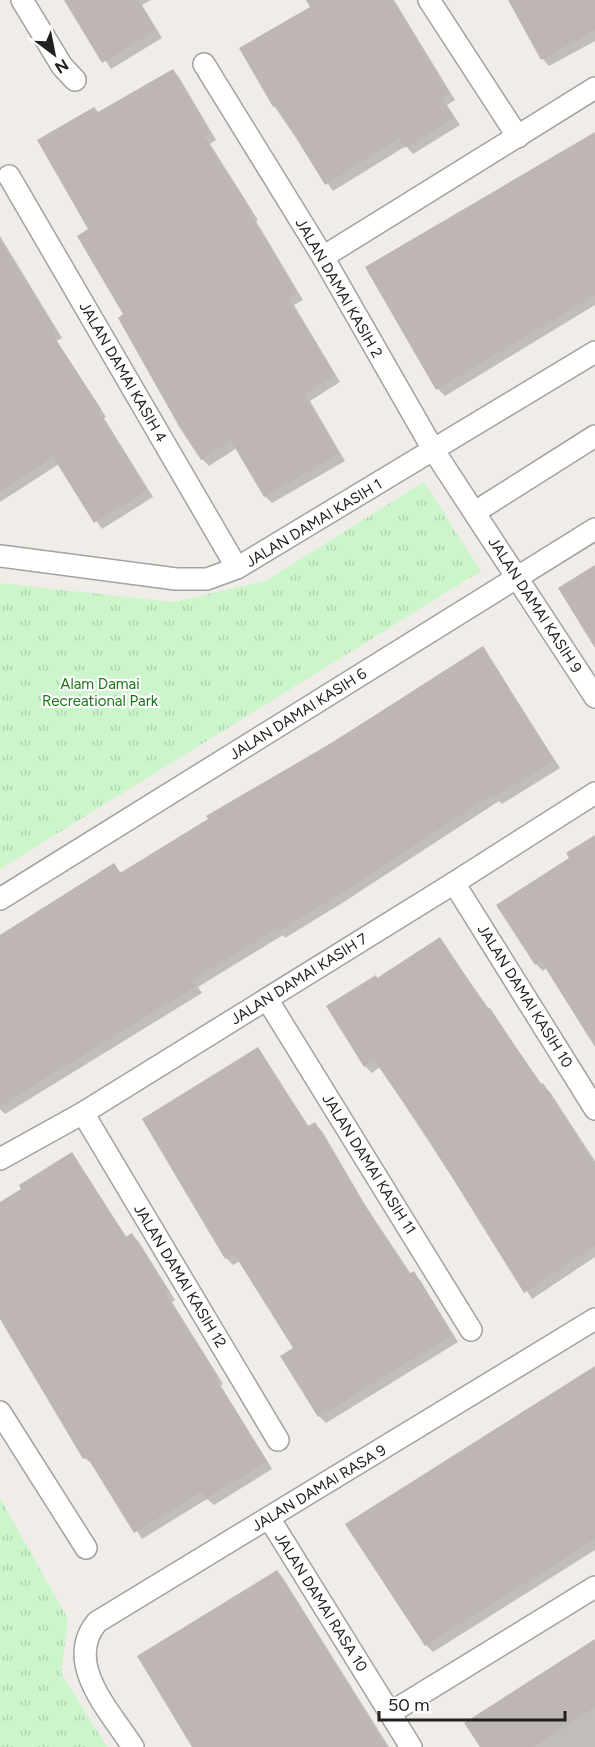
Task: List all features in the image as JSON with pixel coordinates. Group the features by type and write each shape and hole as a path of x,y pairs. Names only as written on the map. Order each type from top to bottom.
{"street":[{"path":"22,0 62,66 75,80"},
{"path":"429,0 518,137"},
{"name":"JALAN DAMAI KASIH 2","path":"204,64 323,257 434,451 475,512"},
{"path":"323,257 595,88"},
{"name":"JALAN DAMAI KASIH 4","path":"9,176 237,568"},
{"name":"JALAN DAMAI KASIH 1","path":"0,556 176,579 207,579 237,568 595,352"},
{"path":"475,512 595,436"},
{"name":"JALAN DAMAI KASIH 9","path":"475,512 595,697"},
{"name":"JALAN DAMAI KASIH 6","path":"0,900 595,529"},
{"name":"JALAN DAMAI KASIH 7","path":"0,1159 82,1113 454,884 595,793"},
{"name":"JALAN DAMAI KASIH 10","path":"454,884 595,1109"},
{"name":"JALAN DAMAI KASIH 11","path":"267,999 471,1330"},
{"name":"JALAN DAMAI KASIH 12","path":"82,1113 278,1440"},
{"name":"JALAN DAMAI RASA 9","path":"133,1747 91,1682 85,1668 84,1650 88,1633 97,1622 595,1319"},
{"path":"0,1412 86,1548"},
{"name":"JALAN DAMAI RASA 10","path":"269,1518 411,1747"},
{"path":"390,1713 595,1587"}],"green space":[{"name":"Alam Damai Recreational Park","path":"424,482 481,571 0,869 0,583 173,602 265,581"},
{"path":"0,1498 68,1619 61,1673 107,1747 0,1747"}],"building":[{"path":"64,0 138,0 156,30 102,63"},
{"path":"306,0 393,0 449,93 441,98 454,118 405,148 399,138 325,185 276,105 273,107 239,48 310,7"},
{"path":"508,0 595,0 595,30 541,60"},
{"path":"173,69 210,133 204,136 252,212 250,214 297,293 288,298 335,375 304,394 339,454 264,497 231,441 201,460 180,428 118,318 123,314 77,236 88,229 37,140 94,107 98,112"},
{"path":"595,132 595,295 436,390 365,267"},
{"path":"0,240 56,331 52,334 101,409 98,411 147,490 94,523 53,457 0,491"},
{"path":"595,565 595,648 558,588"},
{"path":"483,646 554,760 494,798 492,795 332,899 277,932 276,929 192,980 196,986 0,1106 0,935 114,863 120,873 208,819 206,816 333,742"},
{"path":"595,835 595,1047 541,961 535,965 496,905 569,858 566,853"},
{"path":"440,937 487,1009 490,1008 541,1085 543,1083 595,1166 595,1246 524,1293 427,1137 374,1060 364,1067 326,1006 376,975 377,978"},
{"path":"258,1047 308,1126 315,1122 409,1274 414,1271 452,1335 318,1417 280,1356 293,1348 234,1254 225,1259 142,1119"},
{"path":"72,1152 126,1237 132,1233 169,1293 166,1295 218,1376 215,1378 267,1461 206,1499 201,1492 134,1533 87,1457 83,1459 0,1319 0,1202 21,1189 19,1185"},
{"path":"595,1366 595,1539 425,1646 345,1524"},
{"path":"277,1570 386,1747 192,1747 137,1656"},
{"path":"595,1639 595,1707 534,1747 480,1747 464,1723"}]}
